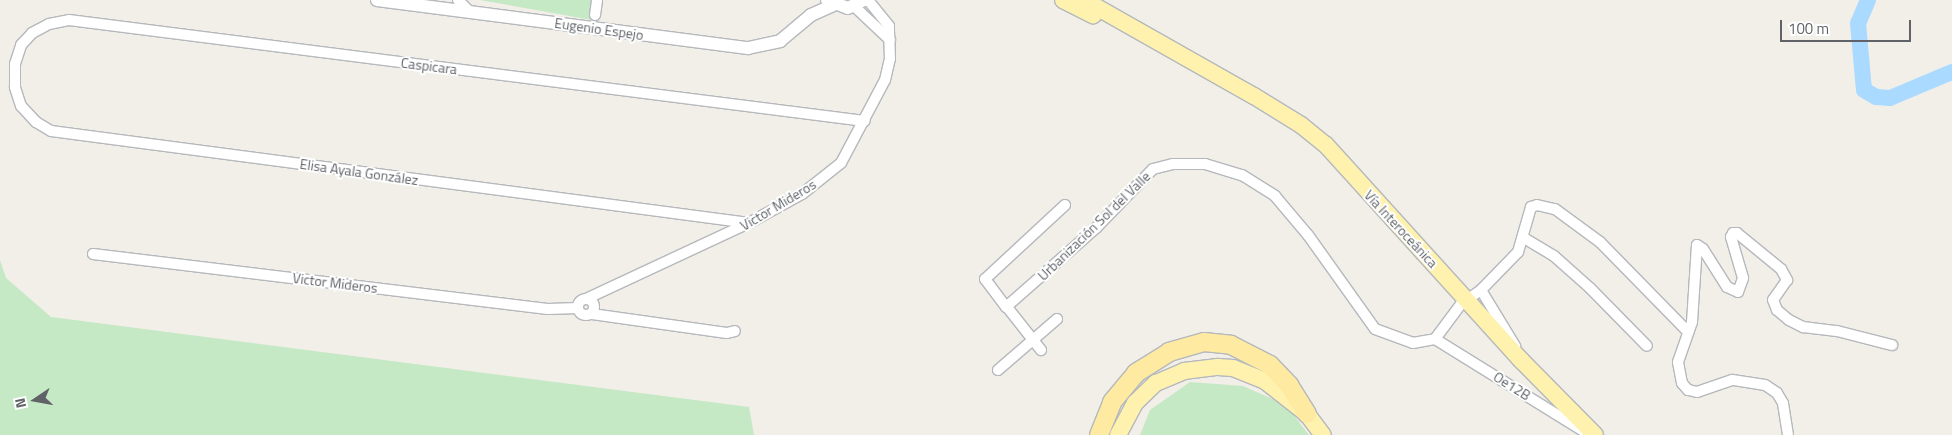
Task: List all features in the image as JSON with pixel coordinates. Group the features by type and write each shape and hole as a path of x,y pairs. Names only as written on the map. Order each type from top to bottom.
{"highway":[{"path":"1099,435 1112,402 1136,373 1169,352 1204,342 1231,345 1258,357 1289,386 1307,414"}],"main road":[{"name":"Vía Interoceánica","path":"1063,0 1155,50 1180,56"},
{"name":"Vía Interoceánica","path":"1084,0 1157,39 1180,56 1293,120 1326,145 1522,360 1595,435"},
{"path":"1118,435 1135,403 1145,392 1169,376 1201,368 1233,368 1265,381 1307,414 1323,435"}],"street":[{"name":"Eugenio Espejo","path":"377,0 748,48 780,41 811,15 830,3"},
{"path":"458,0 470,12"},
{"path":"596,0 596,15"},
{"name":"Eugenio Espejo","path":"811,15 818,0"},
{"name":"Victor Mideros","path":"592,314 581,314 578,308 579,302 717,240 750,223 802,194 841,163 865,122 885,80 890,59 889,26 868,0"},
{"path":"830,3 860,3 890,40"},
{"name":"Caspicara","path":"15,64 21,45 32,33 49,24 69,20 865,122"},
{"name":"Elisa Ayala González","path":"15,64 15,87 21,106 36,122 50,131 711,220 750,223"},
{"name":"Urbanización Sol del Valle","path":"1007,307 1096,228 1153,169 1173,164 1205,164 1242,175 1275,196 1308,235 1375,329 1412,343 1435,339"},
{"path":"1041,350 986,279 1065,205"},
{"path":"1435,339 1466,298 1481,290 1518,252 1524,238 1531,207 1543,205 1555,209 1600,242 1688,332"},
{"path":"711,220 719,229 717,240"},
{"path":"1788,435 1783,403 1777,393 1765,385 1732,380 1697,392 1688,390 1678,372 1694,302 1697,245 1703,249 1727,287 1738,292 1743,278 1733,233 1766,254 1780,269 1787,280 1773,300 1777,310 1789,320 1803,327 1837,330 1892,345"},
{"path":"1524,238 1554,256 1590,288 1647,346"},
{"name":"Victor Mideros","path":"93,254 548,309 578,308"},
{"path":"1481,290 1522,360"},
{"path":"588,298 594,305 592,314 727,333 735,331"},
{"path":"998,370 1057,319"},
{"name":"Oe12B","path":"1435,339 1589,435"}],"green space":[{"path":"480,0 593,0 592,20"},
{"path":"0,260 6,278 51,317 749,407 754,435 0,435"},
{"path":"1190,382 1243,386 1286,405 1309,435 1140,435 1150,410"}],"waterway":[{"path":"1868,0 1858,23 1864,90 1876,97 1890,98 1952,72"}]}
